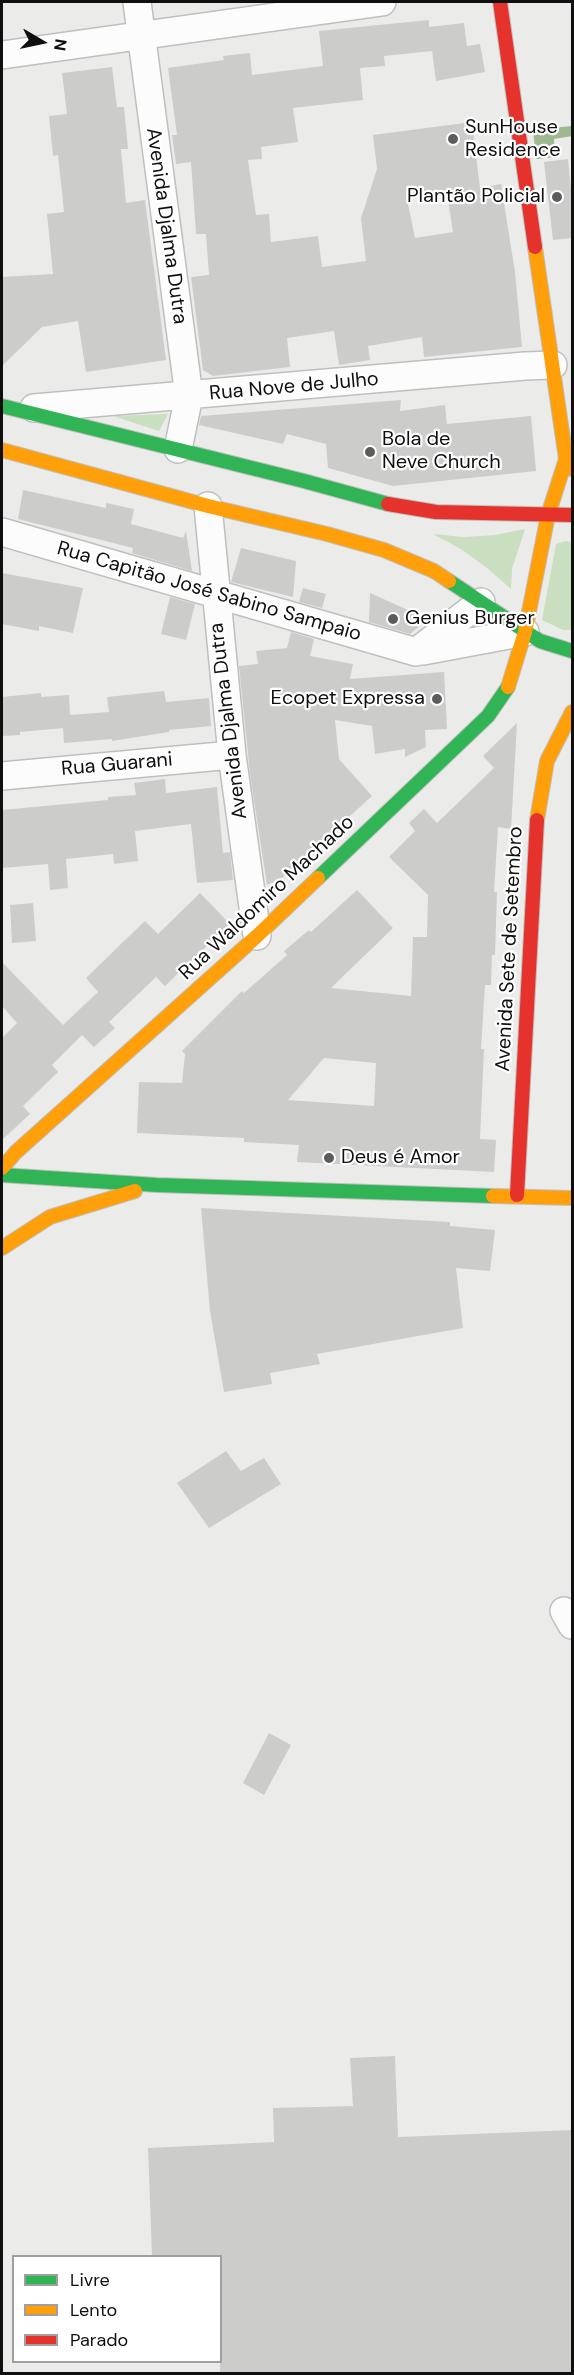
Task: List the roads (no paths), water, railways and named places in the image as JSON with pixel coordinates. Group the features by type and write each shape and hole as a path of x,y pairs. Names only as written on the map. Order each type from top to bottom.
{"main road":[{"path":"500,2 558,365 569,464 548,515"},
{"path":"8,408 174,456 304,481 381,503 436,512 573,515"},
{"path":"2,450 208,506 384,550 435,571 470,592 481,602 540,641 573,651"},
{"path":"130,485 148,480 157,474"},
{"name":"Rua Waldomiro Machado","path":"2,1168 16,1152 257,936 488,716 507,690 525,632 548,515"},
{"name":"Avenida Sete de Setembro","path":"517,1195 537,815 547,762 573,712"},
{"path":"2,1175 157,1185 573,1198"},
{"path":"2,1248 50,1217 157,1185"}],"street":[{"name":"Avenida Djalma Dutra","path":"137,2 189,396 174,456"},
{"path":"2,55 382,2"},
{"name":"Rua Nove de Julho","path":"8,408 189,396 558,365"},
{"name":"Avenida Djalma Dutra","path":"208,506 232,755 257,936"},
{"name":"Rua Capitão José Sabino Sampaio","path":"2,532 416,652 525,632"},
{"path":"416,652 481,602"},
{"name":"Rua Guarani","path":"2,776 232,755"}],"place":[{"name":"SunHouse Residence","path":"453,139"},
{"name":"Plantão Policial","path":"557,197"},
{"name":"Bola de Neve Church","path":"370,452"},
{"name":"Genius Burger","path":"393,619"},
{"name":"Ecopet Expressa","path":"437,699"},
{"name":"Deus é Amor","path":"329,1158"}]}
